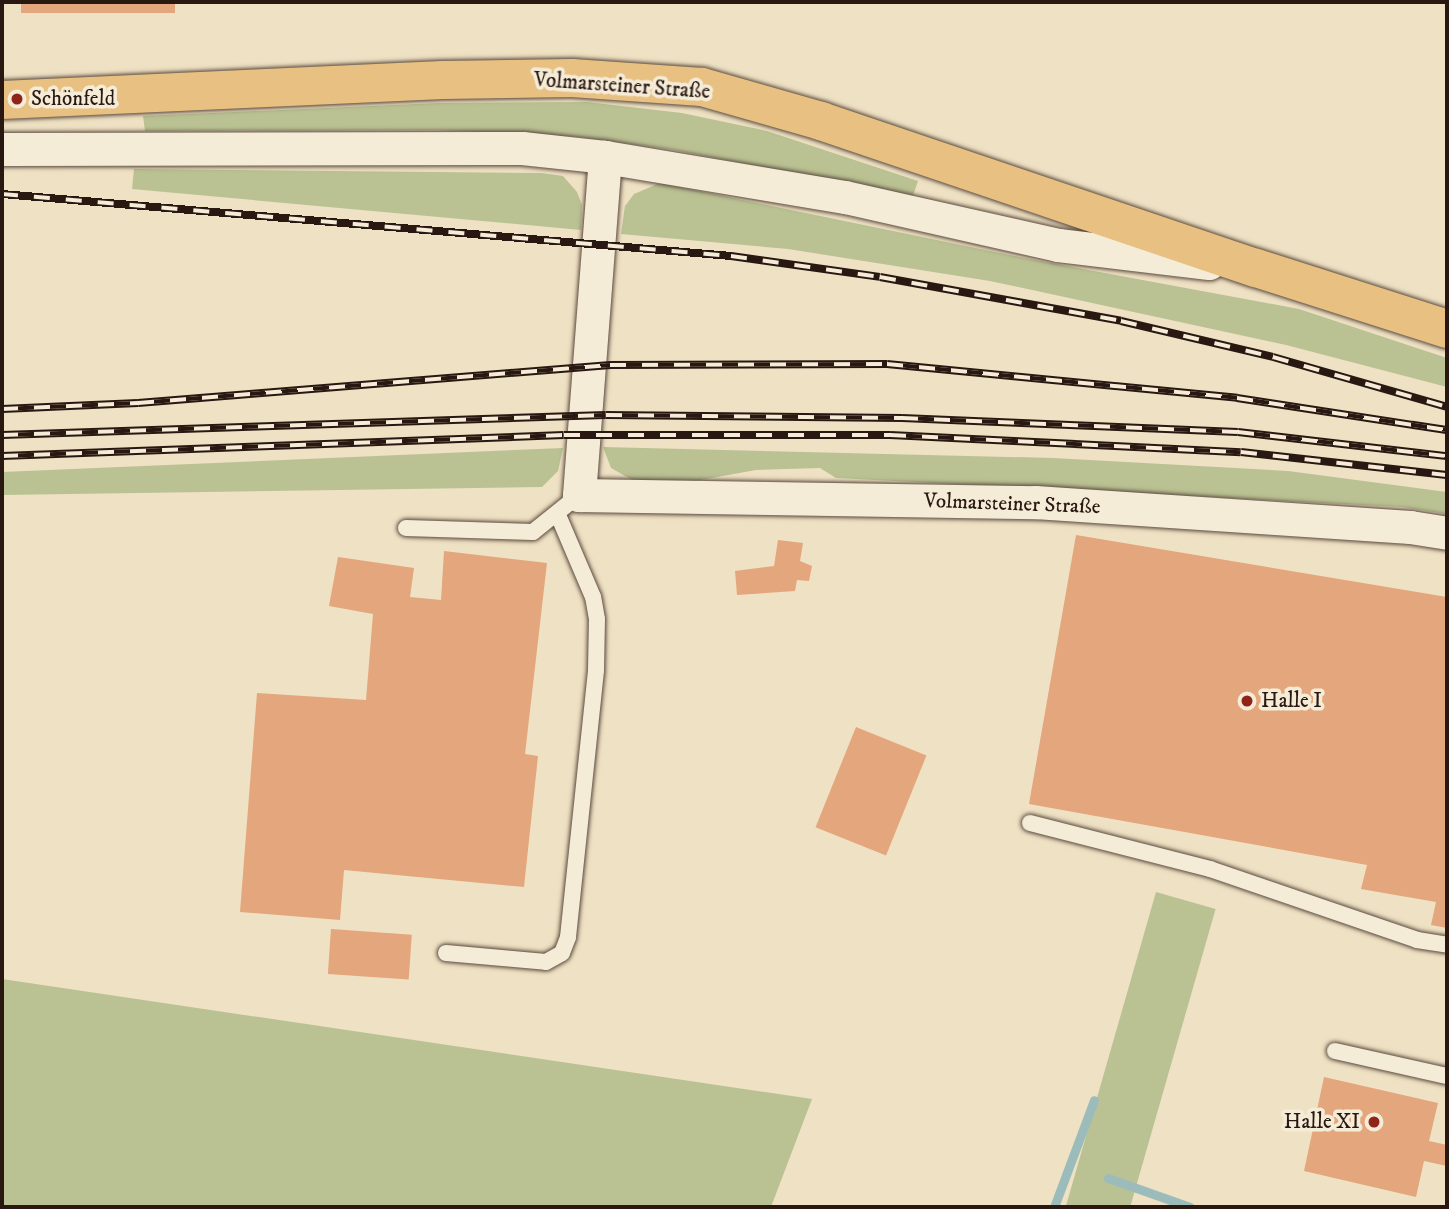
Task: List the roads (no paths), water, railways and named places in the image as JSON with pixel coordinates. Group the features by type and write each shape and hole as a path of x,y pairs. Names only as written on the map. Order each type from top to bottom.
{"main road":[{"name":"Volmarsteiner Straße","path":"2,100 443,80 572,78 702,88 821,121 1256,268 1447,329"}],"street":[{"name":"Volmarsteiner Straße","path":"2,149 522,148 605,157 845,197 1059,245 1256,268"},
{"path":"569,505 605,157"},
{"name":"Volmarsteiner Straße","path":"569,505 1035,502 1410,527 1447,533"}],"lane":[{"path":"406,528 533,532 569,505 597,619 596,670 568,937 562,953 546,961 446,953"},
{"path":"1030,823 1210,869 1404,936 1447,945"},
{"path":"1335,1051 1447,1076"}],"waterway":[{"path":"1054,1207 1094,1100"},
{"path":"1108,1178 1190,1207"}],"railway":[{"path":"2,194 731,256 880,277 1121,321 1273,357 1447,407"},
{"path":"2,409 138,403 610,365 887,364 1237,398 1447,430"},
{"path":"2,435 606,415 902,418 1238,432 1447,456"},
{"path":"2,456 564,435 890,435 1241,452 1447,475"}],"place":[{"name":"Schönfeld","path":"17,99"},
{"name":"Halle I","path":"1247,701"},
{"name":"Halle XI","path":"1374,1122"}]}
